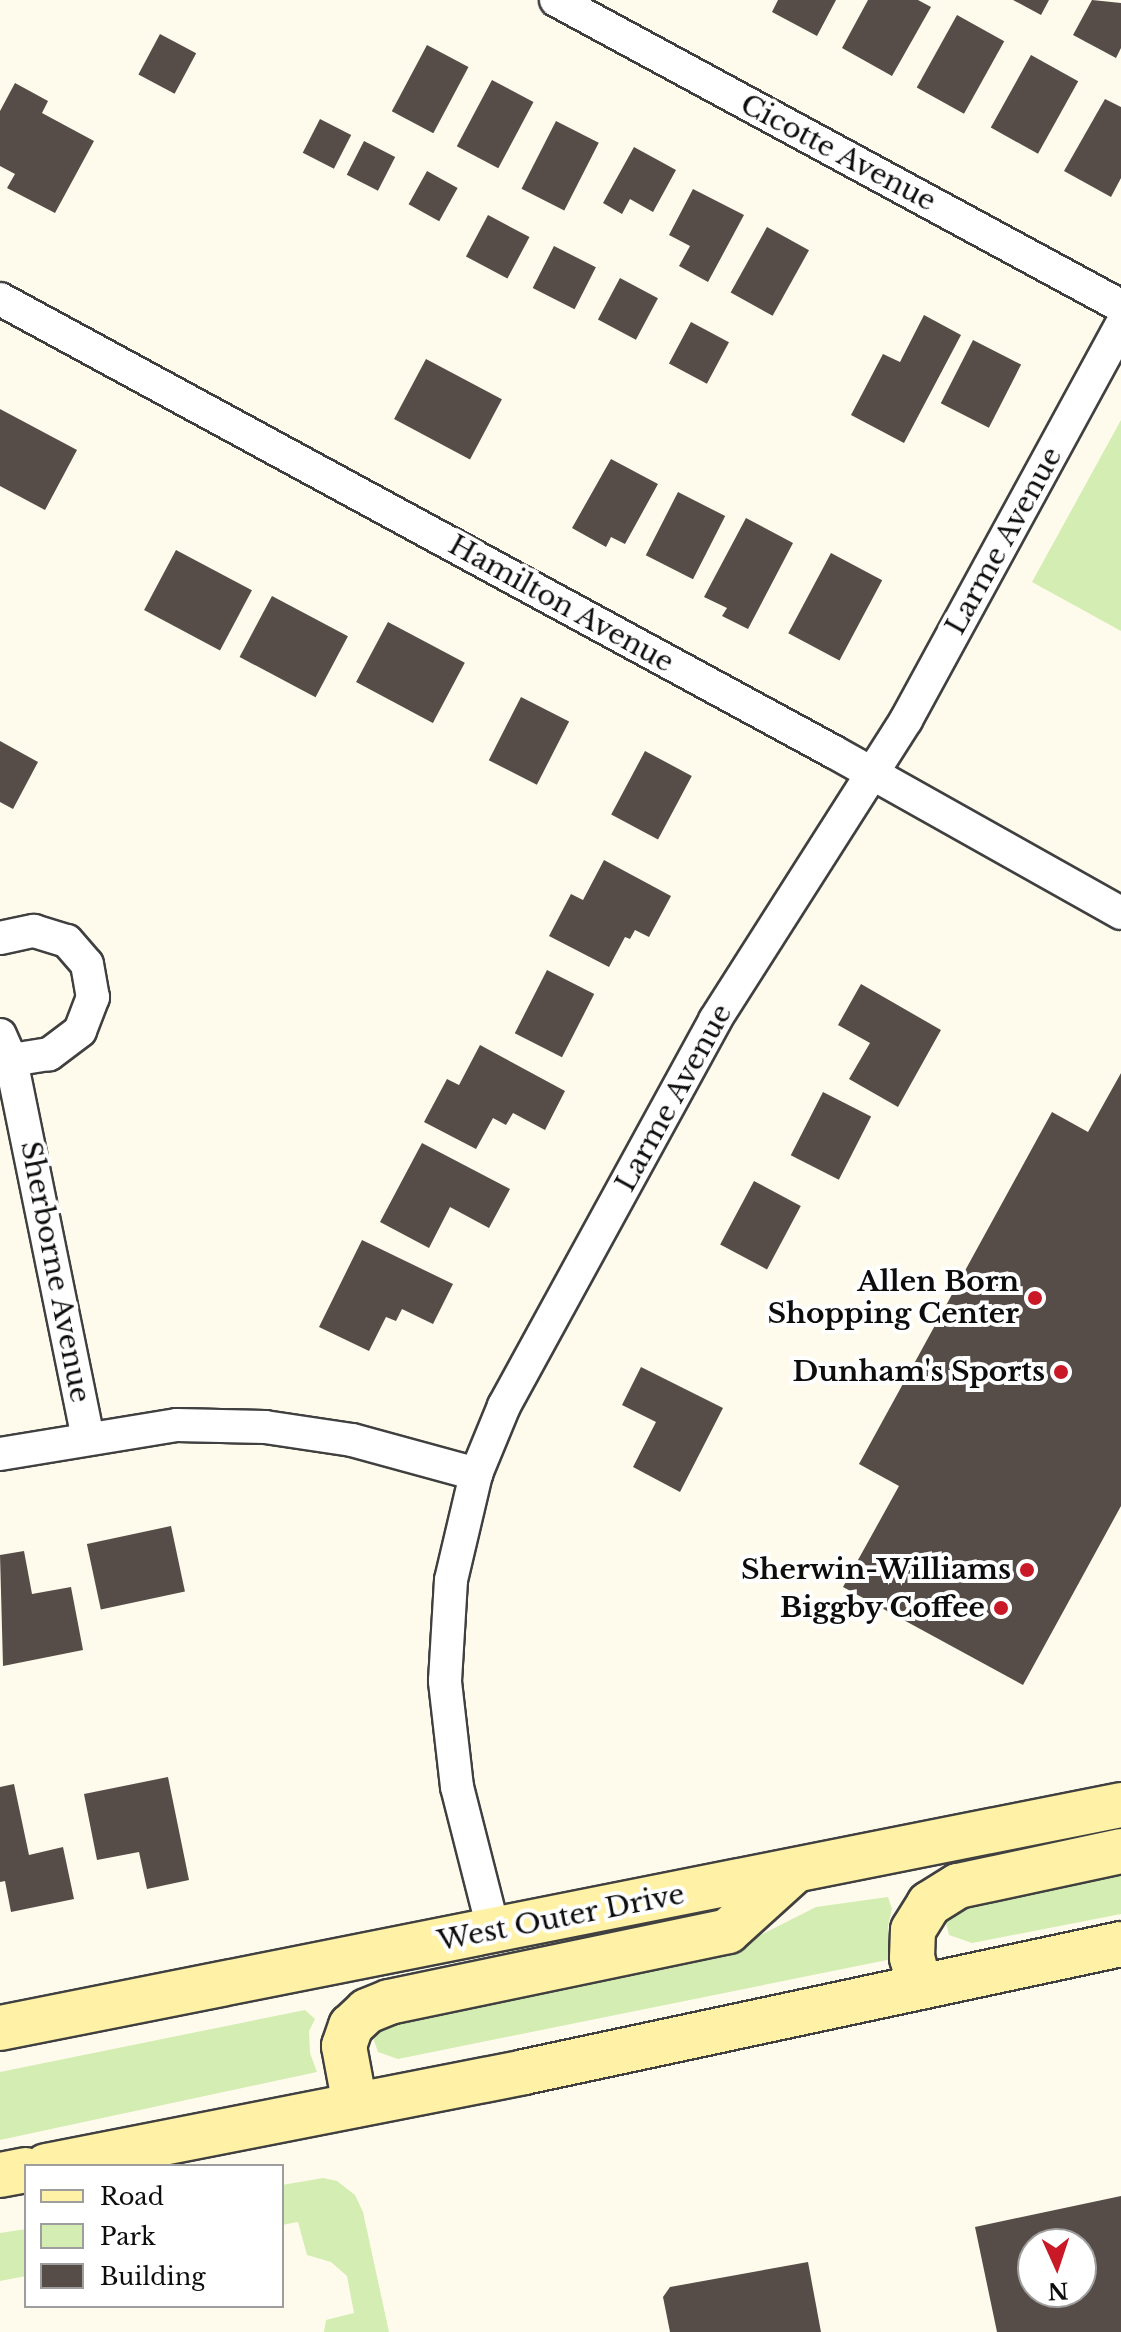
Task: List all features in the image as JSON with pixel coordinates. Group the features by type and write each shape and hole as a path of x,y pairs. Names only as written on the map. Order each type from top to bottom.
{"main road":[{"name":"West Outer Drive","path":"0,2028 1121,1805"},
{"path":"920,1987 912,1958 913,1930 929,1904 958,1886 1121,1851"},
{"path":"355,2105 344,2046 351,2026 367,2011 389,2002 728,1931 795,1871"},
{"path":"56,2164 355,2105 1121,1944"},
{"path":"0,2175 24,2170"}],"street":[{"name":"Cicotte Avenue","path":"556,0 1121,306"},
{"name":"Hamilton Avenue","path":"0,299 872,773 1121,913"},
{"name":"Larme Avenue","path":"494,1932 457,1787 445,1681 451,1580 476,1474 504,1406 715,1020 906,720 1121,326"},
{"name":"Sherborne Avenue","path":"0,938 34,931 67,941 87,964 93,997 80,1031 49,1054 6,1048 88,1438"},
{"path":"0,1454 177,1425 265,1427 352,1440 476,1474"}],"green space":[{"path":"1121,420 1121,631 1032,582"},
{"path":"1121,1868 1121,1914 972,1943 949,1935 946,1923 952,1910"},
{"path":"888,1897 892,1909 888,1926 892,1959 398,2059 378,2052 372,2035 389,2014 743,1944 816,1907"},
{"path":"305,2010 315,2019 309,2031 310,2053 317,2072 0,2140 0,2072"},
{"path":"323,2178 337,2181 355,2195 363,2212 389,2332 324,2332 326,2320 354,2313 347,2276 331,2262 307,2255 298,2222 284,2225 284,2185"},
{"path":"24,2229 24,2276 0,2281 0,2233"}],"building":[{"path":"778,0 836,0 817,36 772,12"},
{"path":"868,0 918,0 931,7 892,76 842,48"},
{"path":"1013,0 1049,0 1041,15"},
{"path":"1092,0 1121,3 1121,48 1116,58 1073,35"},
{"path":"957,15 1004,41 964,114 917,88"},
{"path":"160,34 196,53 175,94 138,75"},
{"path":"427,45 468,67 433,133 392,111"},
{"path":"1031,55 1078,81 1038,154 991,128"},
{"path":"492,80 533,102 498,168 457,146"},
{"path":"15,83 48,101 42,113 94,141 55,213 7,188 15,174 0,166 0,111"},
{"path":"1105,99 1121,107 1121,178 1111,197 1064,171"},
{"path":"320,119 351,135 334,169 303,153"},
{"path":"556,121 599,143 564,211 521,189"},
{"path":"364,141 395,157 378,191 347,175"},
{"path":"634,147 676,170 653,212 630,199 622,214 603,203"},
{"path":"427,171 458,188 439,221 409,204"},
{"path":"693,189 744,215 708,282 679,266 690,246 669,235"},
{"path":"488,215 529,237 507,279 466,256"},
{"path":"767,227 809,250 773,316 731,293"},
{"path":"554,246 596,267 575,309 533,288"},
{"path":"620,278 658,298 636,340 598,319"},
{"path":"924,315 961,335 904,443 851,415 883,354 900,362"},
{"path":"691,322 729,342 707,384 669,363"},
{"path":"973,340 1021,365 989,428 941,403"},
{"path":"426,359 502,399 470,459 394,419"},
{"path":"0,409 77,450 45,510 0,486"},
{"path":"611,459 658,484 625,544 611,537 606,547 572,528"},
{"path":"678,492 725,516 693,579 646,555"},
{"path":"746,518 793,543 748,629 722,616 727,608 704,597"},
{"path":"176,550 252,590 220,650 144,610"},
{"path":"831,553 882,580 839,661 788,633"},
{"path":"272,596 348,636 316,697 240,657"},
{"path":"388,622 465,663 433,723 356,682"},
{"path":"521,697 569,722 537,785 489,760"},
{"path":"0,741 38,762 13,809 0,802"},
{"path":"645,751 692,776 658,839 611,815"},
{"path":"604,860 671,896 649,937 635,930 630,939 625,937 609,967 549,936 571,894 583,900"},
{"path":"547,970 594,994 562,1057 515,1033"},
{"path":"861,984 941,1030 898,1107 849,1079 870,1043 838,1025"},
{"path":"480,1045 565,1091 545,1130 513,1113 506,1125 493,1118 476,1149 424,1122 447,1079 459,1085"},
{"name":"Allen Born Shopping Center","path":"1121,1073 1121,1506 1023,1685 843,1587 899,1486 859,1464 1052,1112 1088,1132"},
{"path":"823,1092 871,1117 839,1180 791,1155"},
{"path":"422,1143 510,1189 489,1228 450,1207 429,1248 380,1222"},
{"path":"754,1181 801,1206 767,1269 720,1245"},
{"path":"362,1240 453,1284 433,1324 402,1309 396,1321 386,1317 369,1351 319,1327"},
{"path":"641,1367 723,1408 680,1492 633,1467 656,1422 622,1405"},
{"path":"171,1526 185,1592 101,1609 87,1544"},
{"path":"24,1551 32,1594 71,1587 83,1650 3,1666 0,1555"},
{"path":"168,1777 189,1880 147,1889 139,1852 97,1860 84,1794"},
{"path":"14,1784 29,1855 63,1847 74,1899 11,1912 5,1881 0,1882 0,1787"},
{"path":"1121,2196 1121,2332 997,2332 975,2227"},
{"path":"808,2262 821,2332 670,2332 663,2297 670,2287"}],"place":[{"name":"Allen Born Shopping Center","path":"1035,1298"},
{"name":"Dunham's Sports","path":"1061,1372"},
{"name":"Sherwin-Williams","path":"1027,1570"},
{"name":"Biggby Coffee","path":"1001,1608"}]}
